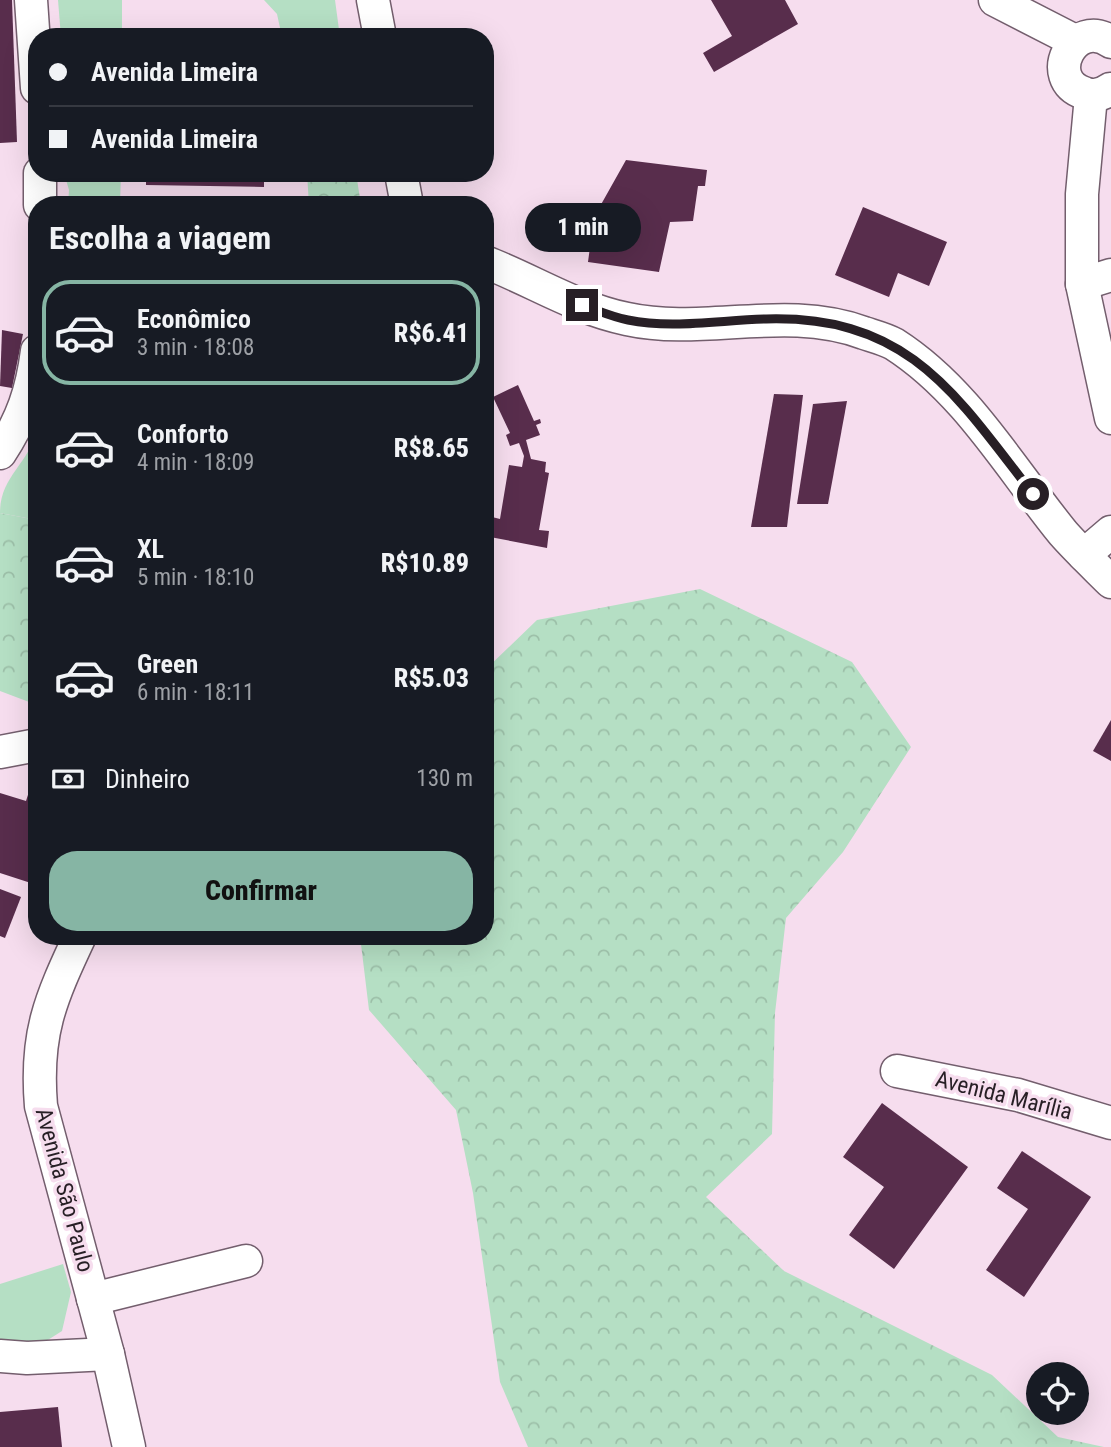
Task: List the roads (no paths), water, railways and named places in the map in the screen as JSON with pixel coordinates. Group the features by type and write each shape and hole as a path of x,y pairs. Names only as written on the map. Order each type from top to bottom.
{"street":[{"path":"31,0 33,28"},
{"path":"373,0 378,28"},
{"path":"995,0 1075,41"},
{"path":"1111,42 1104,37 1088,36 1075,41 1066,52 1065,74 1077,91 1101,92 1082,194 1096,279 1111,418"},
{"path":"494,265 533,280 582,305 628,320 675,323 770,319 840,324 892,343 953,392 1065,535 1111,582"},
{"path":"0,453 20,423 28,394"},
{"path":"1084,555 1111,532"},
{"path":"0,752 28,747"},
{"name":"Avenida São Paulo","path":"75,945 52,994 43,1026 38,1068 41,1106 108,1354 129,1447"},
{"name":"Avenida Marília","path":"897,1071 1018,1096 1111,1123"},
{"path":"93,1299 246,1261"},
{"path":"0,1356 27,1358 108,1354"}]}
